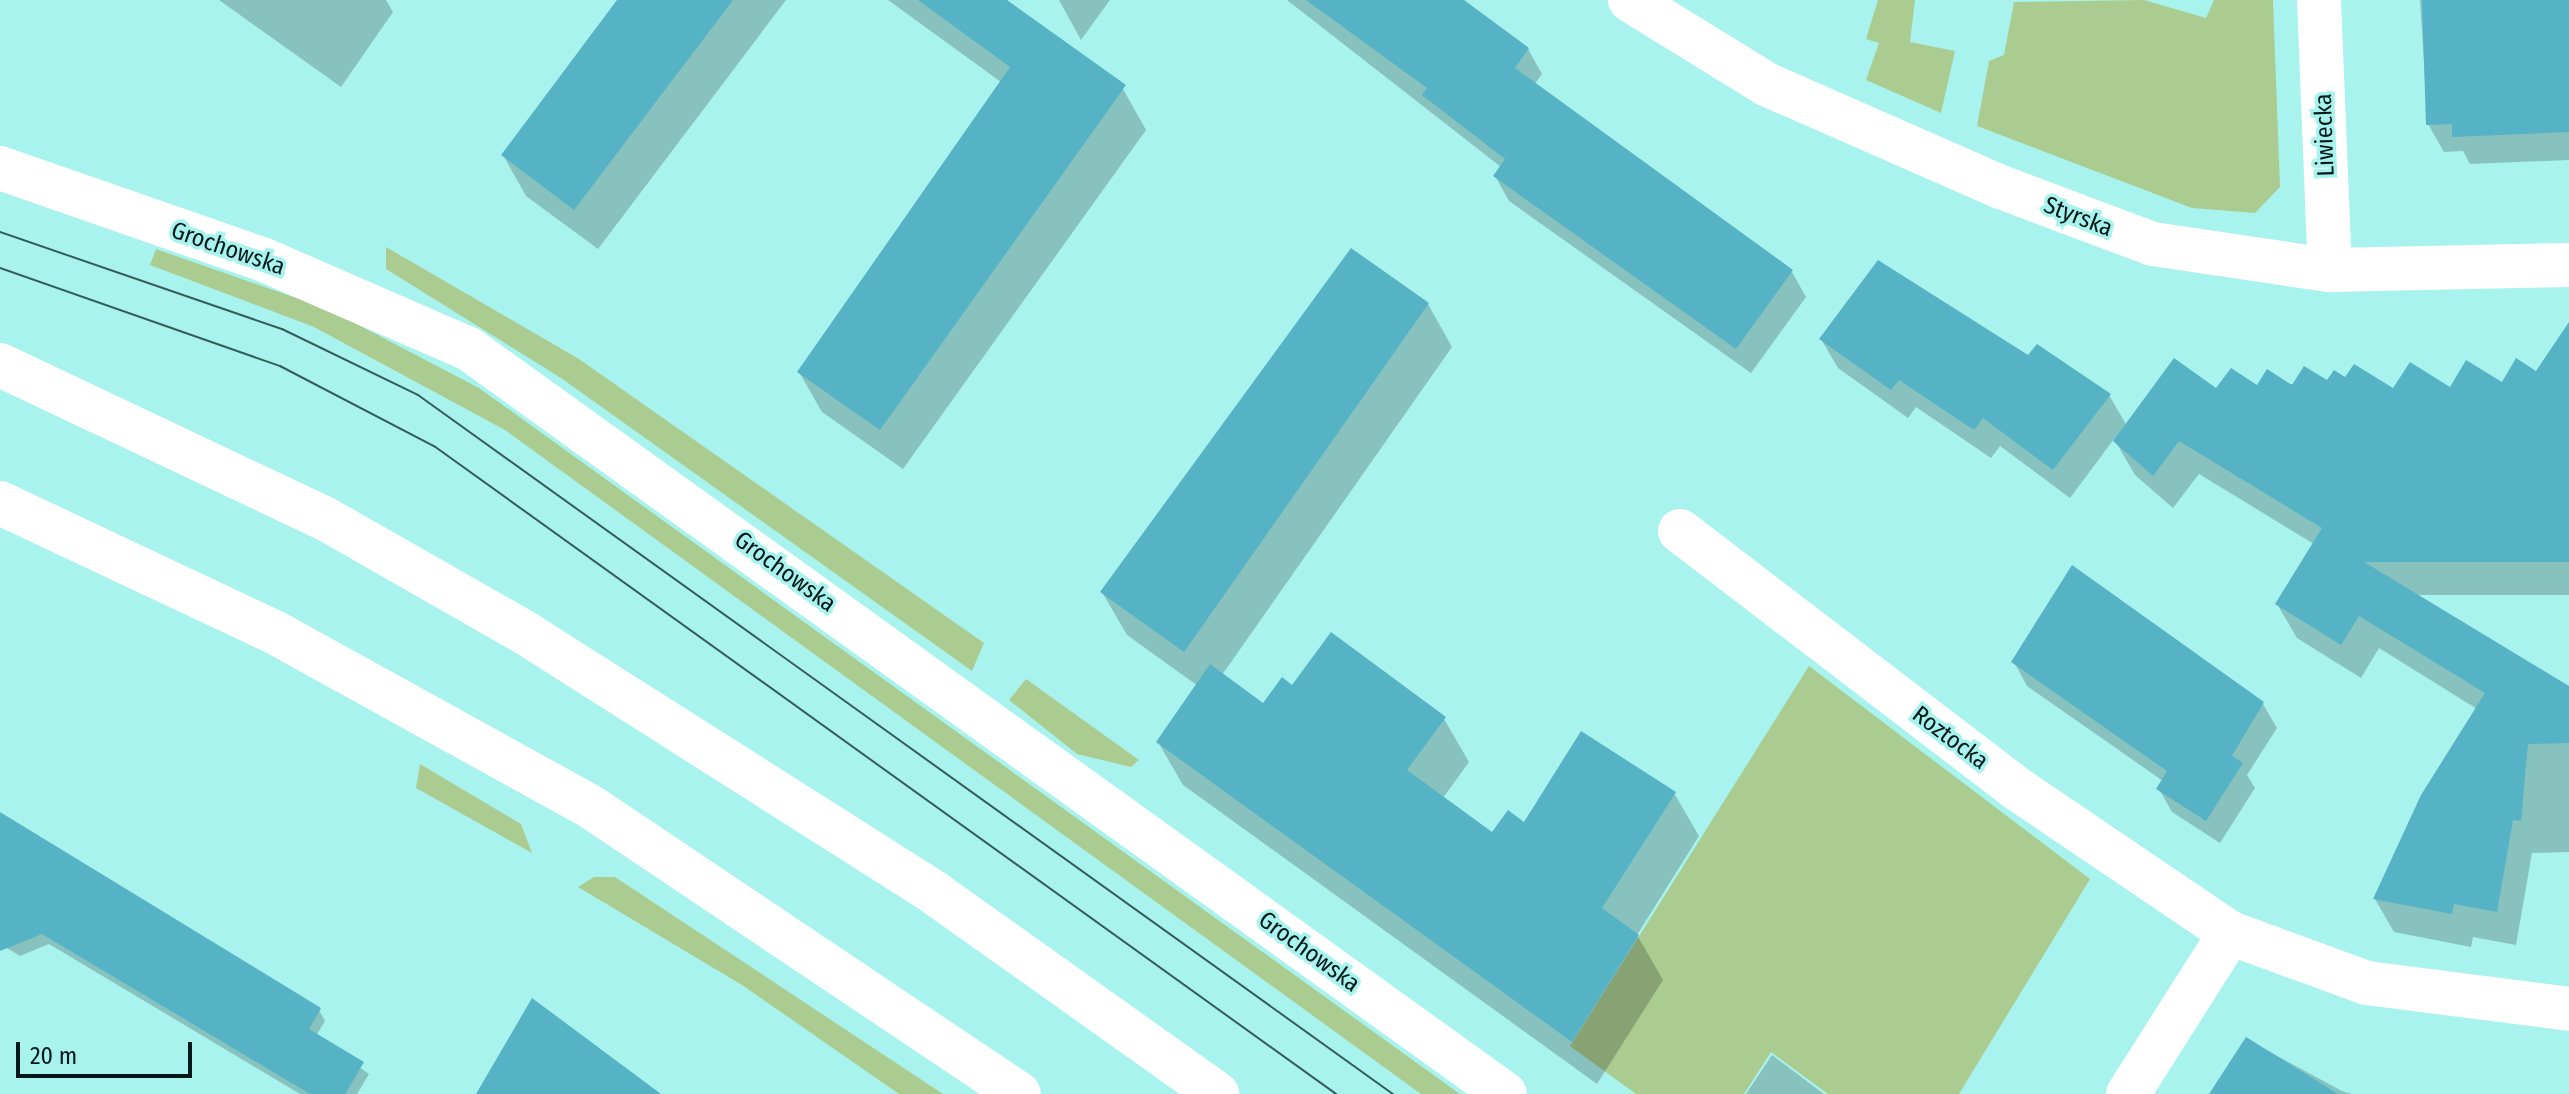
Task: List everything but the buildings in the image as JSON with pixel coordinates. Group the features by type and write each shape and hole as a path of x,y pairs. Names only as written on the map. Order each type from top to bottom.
{"street":[{"name":"Styrska","path":"1630,0 1766,84 2096,225 2208,257 2330,270 2569,265"},
{"name":"Liwiecka","path":"2319,0 2330,270"},
{"name":"Grochowska","path":"0,168 262,259 469,349 1505,1094"},
{"path":"0,365 324,518 527,634 936,894 1217,1094"},
{"path":"0,503 276,633 591,807 1019,1094"},
{"name":"Roztocka","path":"1680,531 2004,779 2230,933 2367,983 2569,1009"},
{"path":"2128,1094 2230,933"}],"green space":[{"path":"1878,0 1915,0 1910,42 1955,51 1941,113 1866,80 1879,43 1866,39"},
{"path":"2144,0 2206,18 2214,0 2273,0 2280,187 2255,213 2192,208 1977,126 1989,61 2004,55 2014,2"},
{"path":"386,247 579,359 984,643 972,671 561,378 386,269"},
{"path":"156,249 328,309 479,388 1460,1094 1421,1094 505,430 314,327 150,265"},
{"path":"1809,666 2090,879 1959,1094 1828,1094 1771,1052 1744,1094 1636,1094 1570,1046"},
{"path":"1026,679 1139,760 1131,767 1077,754 1009,700"},
{"path":"420,764 521,824 532,853 416,788"},
{"path":"594,877 615,877 943,1094 899,1094 742,985 578,887"}],"tram line":[{"path":"0,232 282,329 418,395 1393,1094"},
{"path":"0,268 280,366 434,446 1336,1094"}]}
